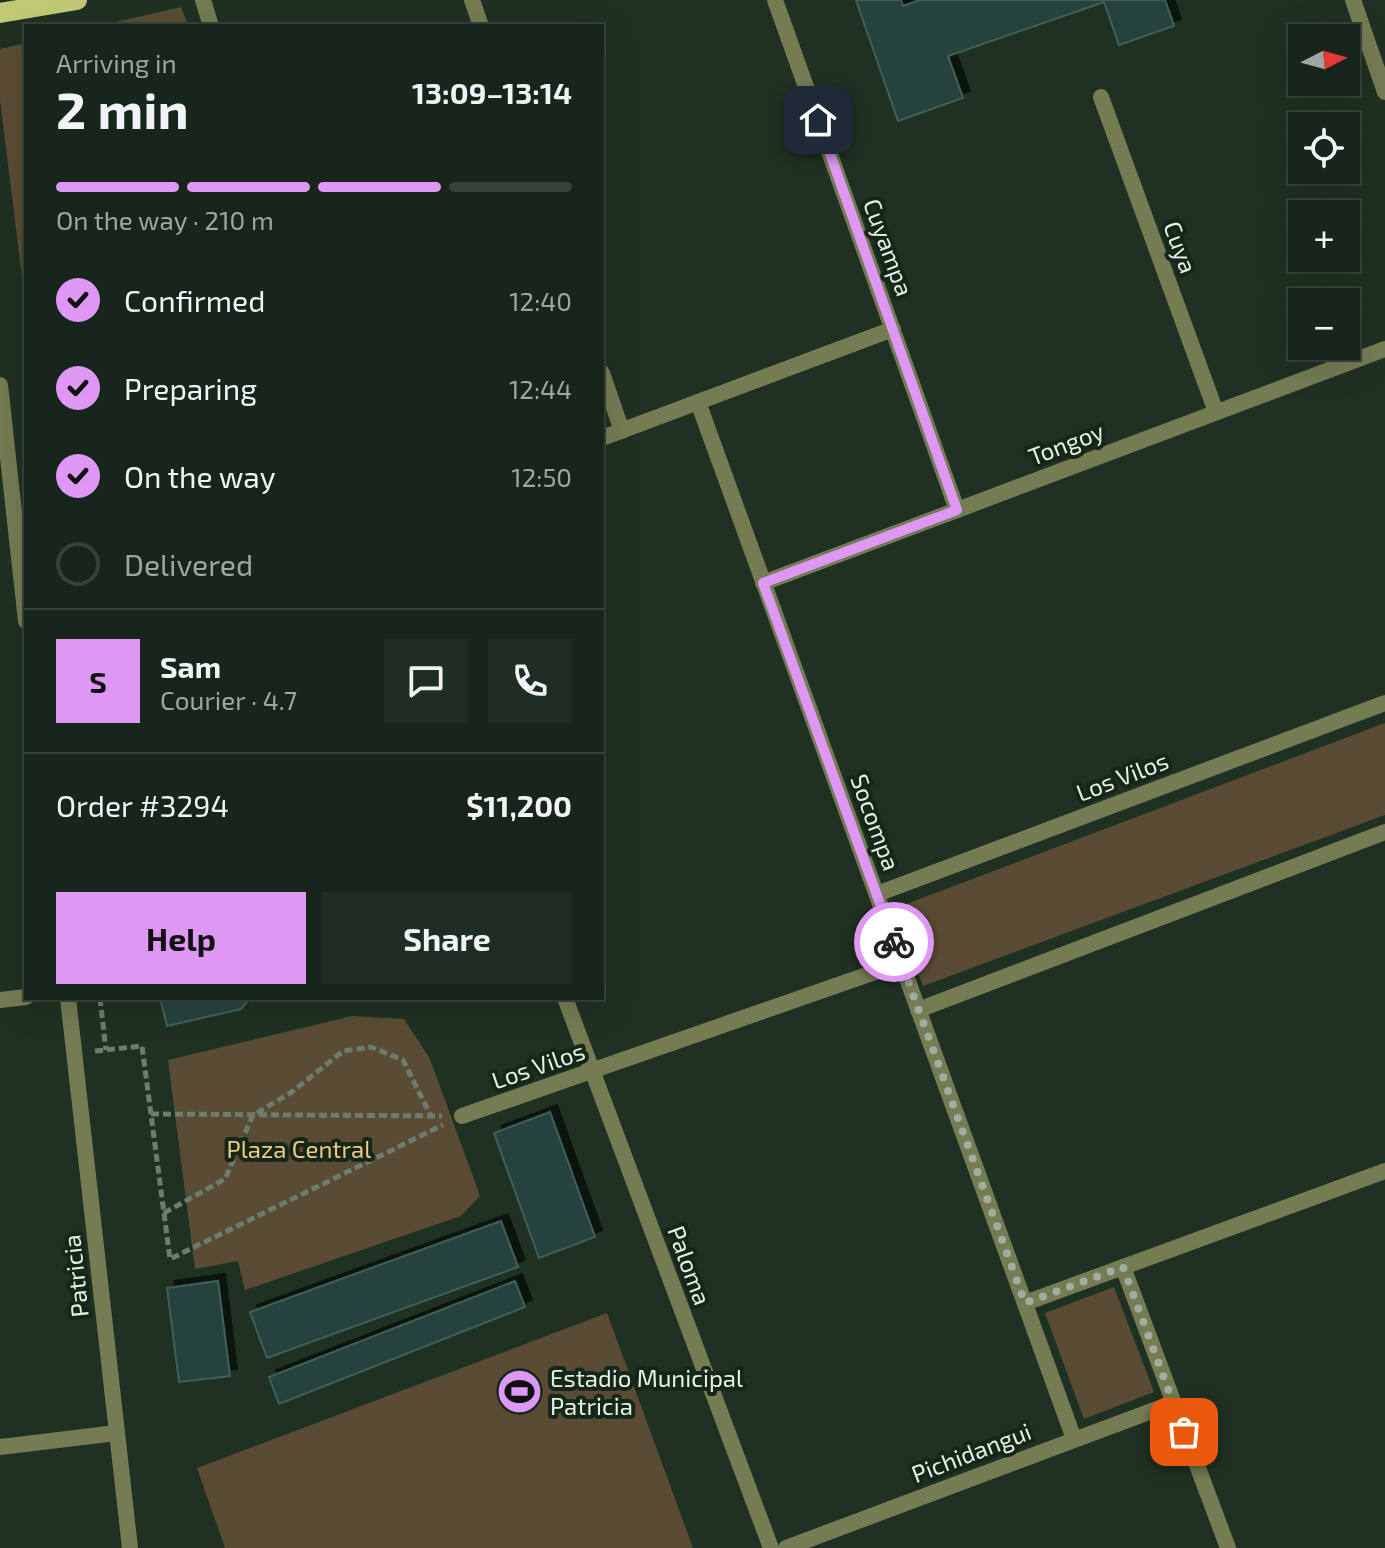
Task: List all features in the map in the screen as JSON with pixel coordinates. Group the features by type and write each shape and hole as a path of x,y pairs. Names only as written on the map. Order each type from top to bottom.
{"main road":[{"path":"0,13 77,0"}],"street":[{"path":"203,0 210,24"},
{"path":"472,0 480,24"},
{"name":"Cuyampa","path":"775,0 957,510"},
{"path":"1353,0 1385,92"},
{"name":"Cuya","path":"1101,97 1216,412"},
{"path":"604,437 893,329"},
{"name":"Tongoy","path":"763,583 1385,349"},
{"path":"604,379 622,431"},
{"path":"0,385 5,477 22,555 24,588"},
{"name":"Socompa","path":"698,402 1074,1439"},
{"name":"Los Vilos","path":"877,894 1385,703"},
{"path":"918,1010 1385,832"},
{"name":"Los Vilos","path":"462,1116 901,963"},
{"path":"0,1000 24,997"},
{"name":"Patricia","path":"68,1000 130,1548"},
{"name":"Paloma","path":"566,1000 771,1548"},
{"path":"1025,1303 1385,1171"},
{"path":"1123,1267 1228,1548"},
{"name":"Pichidangui","path":"786,1548 1173,1403"},
{"path":"0,1447 116,1433"}],"path":[{"path":"100,1000 106,1050"},
{"path":"74,1053 142,1046 170,1259 462,1116"},
{"path":"164,1213 225,1179 253,1115 292,1092 343,1051 371,1047 403,1060 431,1116"},
{"path":"151,1114 462,1116"}],"green space":[{"path":"181,7 187,24 108,24"},
{"path":"24,43 24,293 0,100 0,49"},
{"path":"1385,723 1385,815 923,986 893,909"},
{"name":"Plaza Central","path":"352,1016 404,1019 430,1059 480,1196 461,1216 245,1290 238,1261 195,1269 168,1060"},
{"path":"1114,1287 1154,1392 1084,1419 1045,1313"},
{"name":"Estadio Municipal Patricia","path":"607,1313 693,1548 225,1548 197,1468"}],"building":[{"path":"856,0 901,0 903,6 920,0 1165,0 1174,26 1119,45 1104,2 948,56 963,98 898,121"},
{"path":"160,1000 248,1000 241,1009 167,1026"},
{"path":"550,1112 595,1237 539,1258 494,1133"},
{"path":"501,1221 518,1267 267,1358 250,1312"},
{"path":"218,1281 230,1376 179,1382 167,1288"},
{"path":"515,1281 525,1307 279,1404 269,1377"}],"way so far":[{"path":"894,942 1025,1303 1123,1267 1184,1432"}],"place":[{"name":"Estadio Municipal Patricia","path":"519,1391"}],"route":[{"path":"818,120 957,510 763,583 894,942"}]}
